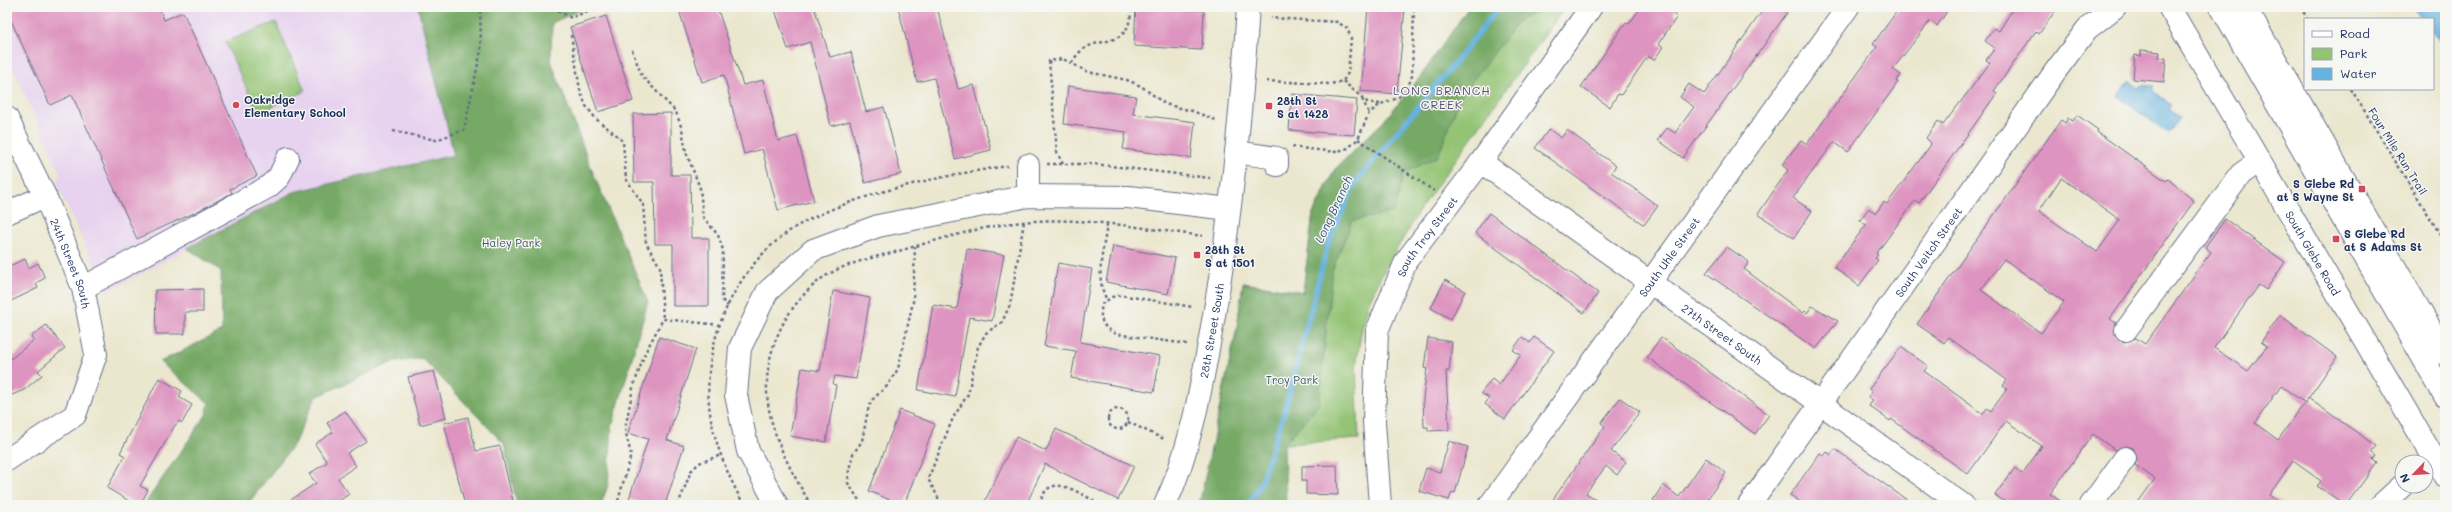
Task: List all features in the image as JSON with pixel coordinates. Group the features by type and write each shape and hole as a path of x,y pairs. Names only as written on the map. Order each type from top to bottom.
{"street":[{"name":"28th Street South","path":"1165,505 1188,441 1202,381 1217,298 1236,152 1248,7"},
{"name":"South Troy Street","path":"1380,505 1374,422 1378,331 1406,261 1481,162 1591,7"},
{"name":"South Uhle Street","path":"1490,505 1652,282 1848,7"},
{"name":"South Veitch Street","path":"1749,505 2057,69 2087,29 2115,7"},
{"name":"South Glebe Road","path":"2169,7 2436,469"},
{"path":"2221,7 2445,396"},
{"path":"2245,7 2445,354"},
{"name":"24th Street South","path":"7,118 45,196 83,288 96,354 75,415 7,460"},
{"path":"1236,152 1277,158 1277,165"},
{"path":"83,288 268,187 279,177 288,158"},
{"name":"27th Street South","path":"1481,162 1652,282 1821,405 1963,505"},
{"path":"2126,330 2241,174 2258,162"},
{"path":"1028,164 1028,196"},
{"path":"7,213 45,196"},
{"path":"778,505 748,451 736,395 740,348 767,292 813,250 878,226 1028,196 1128,197 1229,209"},
{"path":"2091,505 2125,458"},
{"path":"2381,505 2394,493"}],"path":[{"path":"393,131 436,140 464,130 481,50 480,7"},
{"path":"553,7 571,18 597,7"},
{"path":"1072,63 1077,52 1086,46 1120,37 1127,28 1133,7"},
{"path":"1290,146 1335,152 1348,148 1358,139 1369,112 1381,104 1398,98 1408,86 1412,76 1414,7"},
{"path":"2300,7 2307,18"},
{"path":"1266,81 1331,84 1343,81 1348,73 1351,38 1347,28 1337,22 1271,18"},
{"path":"571,35 580,90 586,106 596,119 619,136 623,142 626,179 643,204 646,243 660,267 663,319 645,353 633,388 625,429 631,455 617,505"},
{"path":"632,50 642,76 676,112 682,129 686,152 700,188 699,201 703,217 718,235 723,250 722,300 728,306"},
{"path":"1062,164 1057,152 1049,60 1063,60 1088,72 1127,80 1141,86 1165,104 1192,111 1216,120"},
{"path":"1343,81 1367,102 1381,104"},
{"name":"Four Mile Run Trail","path":"2352,90 2445,242"},
{"path":"1361,98 1369,112"},
{"path":"1358,139 1404,173 1437,194"},
{"path":"744,505 721,455 712,423 708,380 713,342 728,306 744,276 768,249 798,226 825,212 891,191 962,173 1028,164 1094,164 1210,178"},
{"path":"938,505 938,497 928,478 953,418 968,394 978,347 986,334 1002,322 1010,305 1024,222"},
{"path":"811,505 786,462 775,436 767,406 767,377 772,348 785,319 802,297 821,279 846,266 915,246 969,231 1024,222 1107,224 1203,236"},
{"path":"1107,224 1100,278 1102,291 1107,300"},
{"path":"862,505 848,483 849,470 853,454 862,441 868,410 872,400 887,386 898,369 913,302 915,246"},
{"path":"1187,344 1116,334 1106,329 1099,317 1102,304 1107,300 1120,295 1193,307"},
{"path":"663,319 720,325"},
{"path":"1119,409 1128,415 1128,422 1124,427 1116,429 1109,423 1109,416 1113,411 1119,409"},
{"path":"1128,422 1138,426 1145,432 1164,439"},
{"path":"678,505 692,471 699,463 721,455"},
{"path":"1040,505 1043,492 1050,486 1060,484 1102,505"},
{"path":"618,501 630,505"}],"shaded area":[{"name":"Oakridge Elementary School","path":"7,7 418,7 454,155 294,192 107,292 57,185 60,172 7,54"}],"green space":[{"name":"Haley Park","path":"418,7 586,7 552,23 551,61 593,173 648,302 612,427 608,485 601,505 517,505 504,444 422,358 391,363 316,397 294,444 247,505 144,505 206,415 209,403 160,362 222,331 221,271 187,248 294,192 454,155"},
{"name":"Troy Park","path":"1469,7 1565,7 1419,211 1381,276 1369,302 1361,333 1356,367 1359,439 1284,444 1215,428 1237,328 1243,283 1303,292 1313,214 1335,169 1384,121 1421,76"},
{"name":"Troy Park","path":"1469,7 1551,7 1520,19 1460,97 1438,156 1404,173 1394,212 1352,221 1332,271 1319,404 1284,444 1286,505 1199,505 1237,328 1243,283 1303,292 1313,214 1335,169 1384,121 1421,76"},
{"path":"276,22 305,91 258,113 225,42"}],"water":[{"path":"2413,7 2445,7 2445,45 2434,32 2434,18 2422,18"},
{"path":"2129,81 2139,88 2142,85 2153,86 2153,91 2171,104 2168,109 2180,118 2169,134 2118,97"}],"building":[{"path":"7,7 159,7 164,20 183,12 257,176 230,189 232,193 196,212 137,239 72,95 50,105 7,12"},
{"path":"678,7 717,7 743,85 763,80 778,141 797,136 814,201 778,210 762,149 744,154 724,75 702,82"},
{"path":"774,7 814,7 830,57 851,52 866,112 884,107 901,174 865,183 850,121 831,126 810,42 788,49"},
{"path":"898,7 937,7 958,89 974,85 991,150 955,159 934,78 917,82"},
{"path":"1136,7 1204,11 1202,50 1134,46"},
{"path":"1368,7 1405,7 1397,94 1361,91"},
{"path":"1641,7 1677,7 1673,14 1677,17 1658,44 1663,47 1654,60 1648,56 1621,95 1618,94 1610,107 1581,87 1626,22 1629,24"},
{"path":"1765,7 1779,7 1787,13 1683,158 1658,140 1667,128 1675,133 1694,107 1680,97 1689,84 1704,94"},
{"path":"1900,7 1950,7 1937,26 1930,21 1893,69 1901,75 1896,81 1898,82 1848,152 1834,142 1793,198 1812,211 1794,238 1758,214 1788,170 1782,165 1801,140 1807,144 1877,47 1873,44"},
{"path":"2014,7 2058,7 2039,34 2036,31 1994,91 1997,93 1919,203 1916,201 1913,203 1876,254 1878,255 1875,258 1878,260 1859,286 1834,267 1866,225 1860,220 1869,208 1875,214 1884,202 1887,204 1930,146 1931,143 1926,138 1938,121 1943,125 1990,63 1986,60 1995,48 1985,41 1994,28 1999,31"},
{"path":"606,16 633,101 598,112 570,27"},
{"path":"2141,50 2160,52 2159,58 2166,58 2164,82 2133,79 2135,55 2141,56"},
{"path":"1068,86 1136,96 1133,114 1195,122 1191,158 1123,149 1126,132 1064,124"},
{"path":"1292,94 1357,100 1354,135 1289,130"},
{"path":"671,113 671,175 690,175 691,238 709,238 709,306 673,306 673,244 655,244 654,182 634,182 633,114"},
{"path":"2077,115 2098,130 2097,132 2166,181 2168,179 2194,201 2110,319 2116,323 2115,335 2124,342 2136,338 2145,344 2211,252 2205,247 2225,219 2285,262 2266,290 2259,285 2214,348 2248,371 2267,346 2261,342 2280,315 2337,357 2308,398 2376,446 2371,452 2376,456 2373,460 2377,463 2346,505 2317,486 2321,481 2293,461 2269,495 2283,505 2136,505 2155,479 2135,465 2137,459 2133,448 2126,446 2115,450 2093,434 2050,494 2066,505 2009,505 1995,495 2015,468 2022,474 2042,446 2006,421 1968,474 1891,419 1890,421 1869,406 1873,400 1868,397 1872,392 1869,389 1901,347 1928,366 1924,371 1983,414 1987,408 1991,411 2007,389 2003,386 2007,380 1948,337 1944,343 1917,324 2061,120 2065,123 2068,118 2073,121","holes":["2061,178 2120,220 2097,252 2039,211","2004,259 2064,302 2041,333 1981,290","2281,386 2305,403 2278,440 2255,423"]},
{"path":"1549,129 1561,138 1567,130 1616,166 1611,172 1658,206 1644,225 1535,148"},
{"path":"1489,213 1598,293 1584,313 1475,233"},
{"path":"1113,246 1175,258 1168,294 1106,282"},
{"path":"1727,247 1749,262 1744,269 1803,313 1805,311 1807,313 1812,306 1838,321 1816,349 1706,273"},
{"path":"967,249 1004,255 992,321 969,317 955,397 918,390 933,305 957,309"},
{"path":"25,259 29,268 38,263 45,278 36,283 38,288 7,303 7,267"},
{"path":"1058,263 1092,269 1080,342 1160,356 1154,392 1071,378 1076,351 1044,346"},
{"path":"1445,280 1465,291 1451,319 1431,308"},
{"path":"203,289 203,312 185,312 185,334 156,334 155,290"},
{"path":"833,291 870,298 856,379 835,376 833,384 836,385 826,442 790,436 802,368 820,371"},
{"path":"46,325 65,348 38,371 42,375 24,390 7,397 7,362 34,340 31,337"},
{"path":"659,337 696,349 667,440 684,446 665,505 648,505 629,499 648,439 628,433"},
{"path":"1522,337 1530,343 1534,337 1554,351 1505,419 1485,404 1489,398 1481,393 1492,379 1499,385 1521,355 1513,350"},
{"path":"1661,337 1769,415 1755,434 1647,357"},
{"path":"1428,338 1452,342 1449,371 1446,371 1449,430 1428,431 1428,427 1424,427 1423,398 1427,369 1424,368"},
{"path":"434,371 446,418 420,425 408,377"},
{"path":"159,378 182,391 179,397 192,405 182,423 179,421 174,427 140,486 148,490 140,505 136,505 107,488 125,456 120,453"},
{"path":"1620,398 1640,412 1611,451 1626,462 1617,475 1606,466 1586,493 1603,505 1549,505 1605,426 1601,423"},
{"path":"900,410 935,424 904,505 888,505 890,500 869,491"},
{"path":"345,411 366,441 347,453 356,466 338,478 349,494 333,505 283,505 316,483 309,474 327,462 315,444 333,432 327,423"},
{"path":"468,417 476,451 500,446 514,505 465,505 444,423"},
{"path":"1056,429 1134,466 1118,500 1045,464 1026,505 983,505 1016,437 1046,451"},
{"path":"1449,441 1468,447 1455,493 1452,492 1449,500 1419,491 1426,468 1440,472"},
{"path":"1835,449 1914,505 1805,505 1790,495 1820,453 1824,456 1827,452 1831,455"},
{"path":"1706,458 1726,473 1703,505 1661,505 1653,500 1663,485 1679,497"},
{"path":"1337,465 1338,495 1306,494 1306,481 1302,481 1302,466"}],"waterway":[{"name":"Long Branch","path":"1248,505 1260,485 1285,409 1329,241 1355,183 1454,64 1499,7"}],"place":[{"name":"Oakridge Elementary School","path":"236,105"},
{"name":"28th St S at 1428","path":"1269,106"},
{"name":"S Glebe Rd at S Wayne St","path":"2362,189"},
{"name":"S Glebe Rd at S Adams St","path":"2336,239"},
{"name":"28th St S at 1501","path":"1197,255"}],"district":[{"name":"LONG BRANCH CREEK","path":"1442,97"}]}
